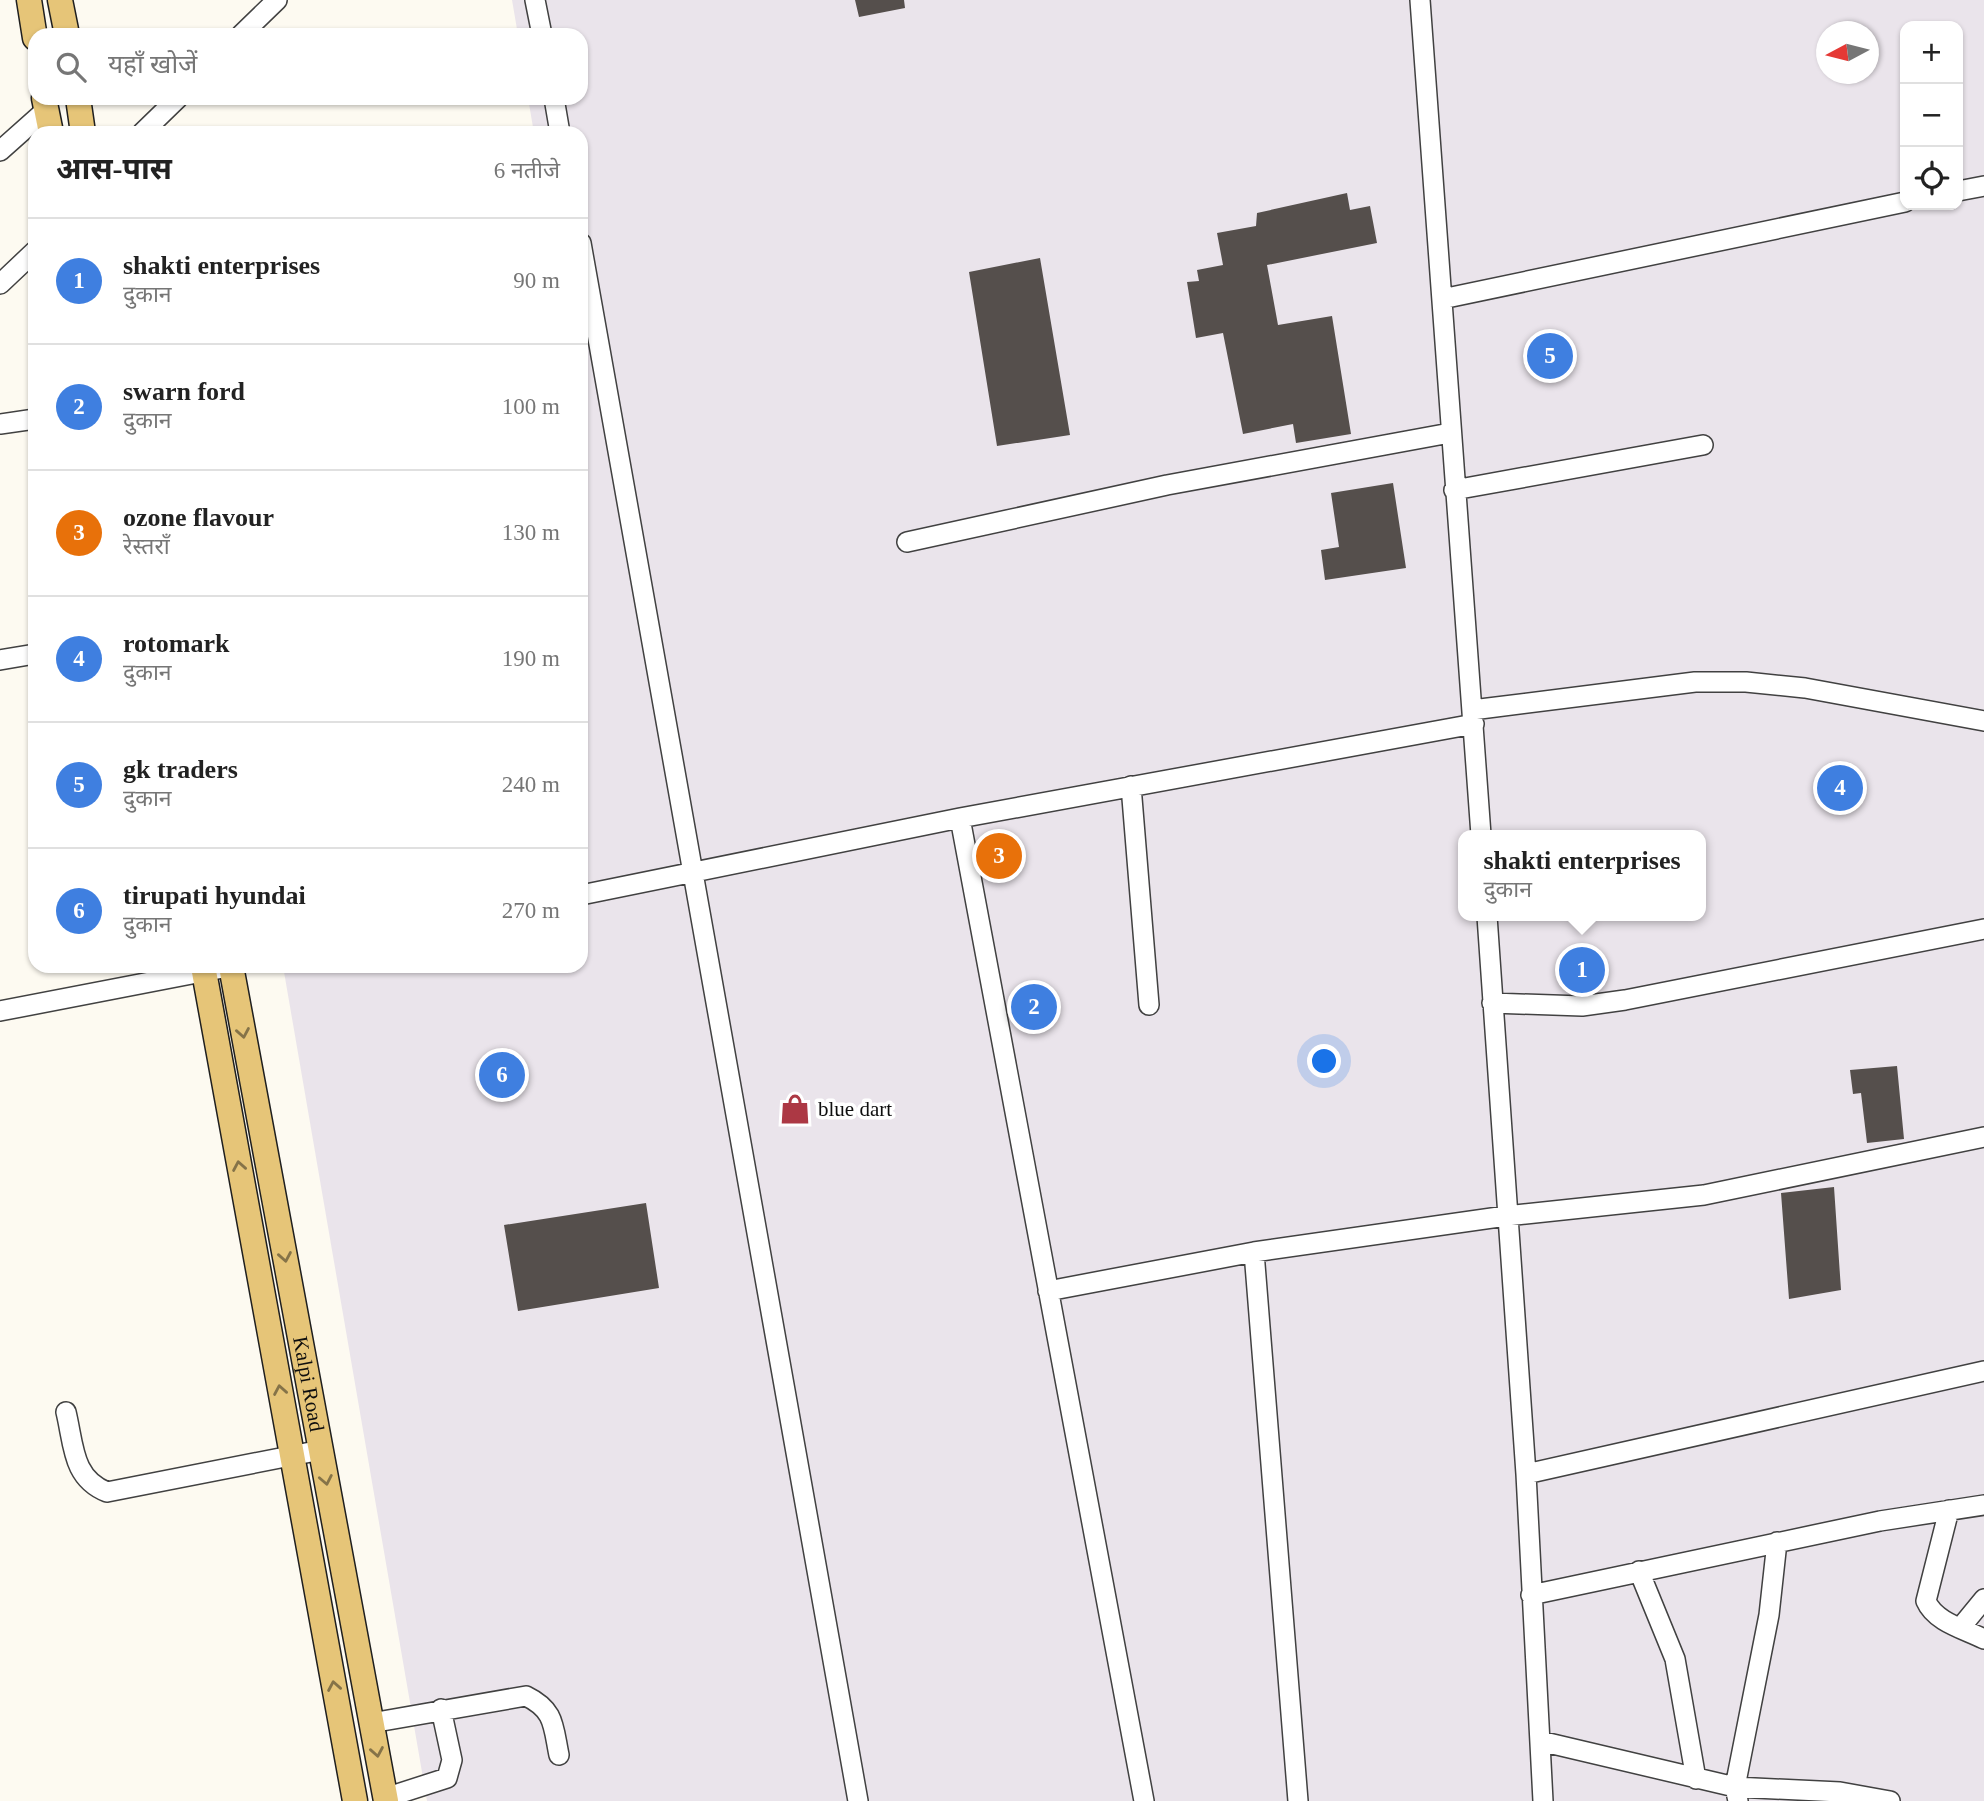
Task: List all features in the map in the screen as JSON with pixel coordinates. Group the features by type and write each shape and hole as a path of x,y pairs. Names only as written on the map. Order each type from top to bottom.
{"main road":[{"path":"29,0 33,28"},
{"path":"61,0 66,28"},
{"path":"79,105 82,126"},
{"name":"Kalpi Road","path":"205,973 355,1801"},
{"name":"Kalpi Road","path":"233,973 385,1800"}],"street":[{"path":"248,28 276,0"},
{"path":"535,0 541,28"},
{"path":"1420,0 1481,830"},
{"path":"149,126 170,105"},
{"path":"555,105 559,126"},
{"path":"32,126 47,114"},
{"path":"0,152 28,129"},
{"path":"1963,190 1984,186"},
{"path":"1442,299 1900,203"},
{"path":"0,284 28,258"},
{"path":"588,283 858,1801"},
{"path":"0,424 28,420"},
{"path":"907,541 1167,485 1450,433"},
{"path":"1454,490 1703,445"},
{"path":"0,660 28,655"},
{"path":"588,894 1473,717 1695,682 1746,682 1805,688 1984,721"},
{"path":"1132,786 1149,1006"},
{"path":"960,818 1144,1801"},
{"path":"1487,921 1526,1474 1543,1801"},
{"path":"1492,1003 1571,1006 1625,1000 1984,929"},
{"path":"0,1011 185,973"},
{"path":"1048,1291 1254,1252 1506,1216 1704,1195 1984,1137"},
{"path":"1254,1252 1298,1801"},
{"path":"1526,1474 1984,1371"},
{"path":"66,1412 80,1471 91,1486 107,1492 321,1450"},
{"path":"1531,1595 1777,1542 1984,1505"},
{"path":"1949,1510 1926,1601 1930,1611 1984,1639"},
{"path":"1737,1794 1765,1637 1777,1542"},
{"path":"1639,1572 1675,1660 1696,1779"},
{"path":"1961,1627 1984,1599"},
{"path":"371,1723 526,1696 543,1704 552,1723 559,1755"},
{"path":"385,1800 447,1778 452,1760 441,1709"},
{"path":"1541,1741 1696,1779 1737,1794 1840,1792 1890,1801"}],"shaded area":[{"path":"512,0 1984,0 1984,1801 427,1801 284,973 588,973 588,126 533,126 529,105 588,105 588,28 517,28"}],"building":[{"path":"855,0 904,0 905,8 859,17"},
{"path":"1347,193 1350,210 1370,206 1377,243 1267,265 1278,325 1332,316 1351,434 1296,443 1293,424 1243,434 1223,333 1196,338 1187,282 1199,281 1197,270 1223,265 1217,233 1256,226 1257,213"},
{"path":"1040,258 1070,435 997,446 969,272"},
{"path":"1393,483 1406,568 1325,580 1321,550 1339,547 1331,493"},
{"path":"1897,1066 1904,1139 1867,1143 1861,1093 1853,1094 1850,1070"},
{"path":"1834,1187 1841,1290 1789,1299 1781,1193"},
{"path":"646,1203 659,1288 518,1311 504,1225"}],"place":[{"name":"gk traders","path":"1550,356"},
{"name":"rotomark","path":"1840,788"},
{"name":"ozone flavour","path":"999,856"},
{"name":"shakti enterprises","path":"1582,970"},
{"name":"swarn ford","path":"1034,1007"},
{"name":"tirupati hyundai","path":"502,1075"},
{"name":"blue dart","path":"795,1109"}]}
